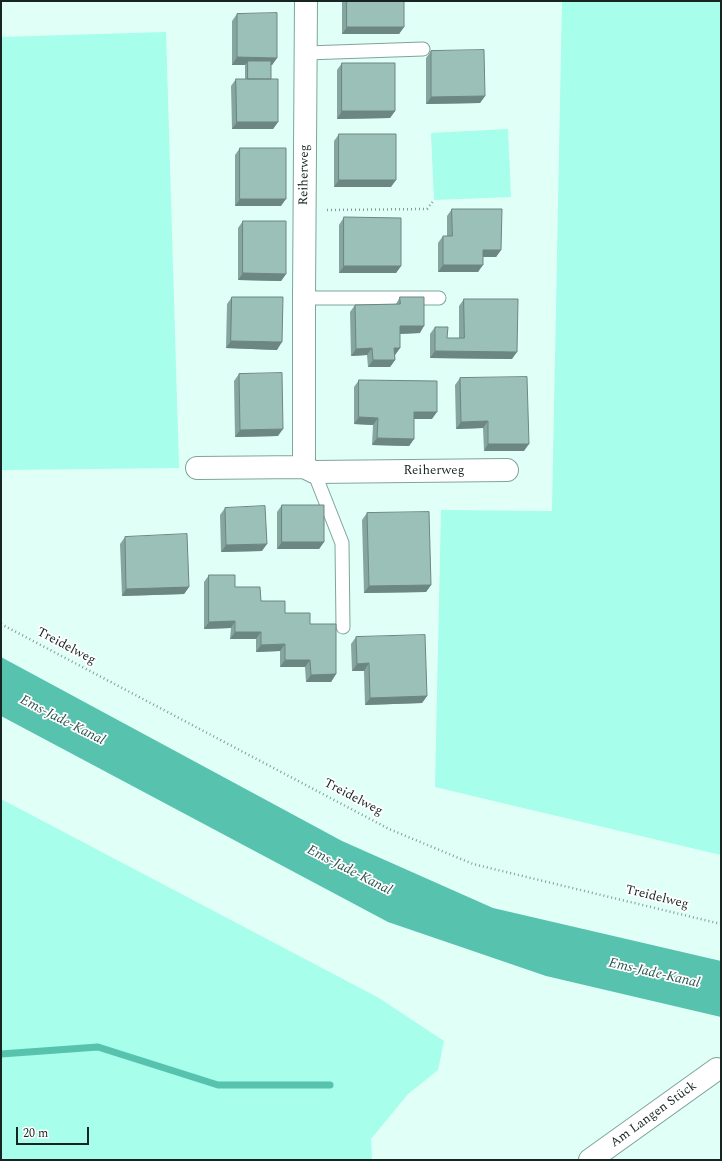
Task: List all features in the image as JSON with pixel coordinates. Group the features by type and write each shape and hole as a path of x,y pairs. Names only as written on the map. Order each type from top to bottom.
{"street":[{"name":"Reiherweg","path":"306,1 304,298 309,470"},
{"name":"Reiherweg","path":"197,468 309,470 507,470"},
{"name":"Am Langen Stück","path":"590,1160 717,1069"}],"lane":[{"path":"306,53 423,49"},
{"path":"304,298 439,298"},
{"name":"Reiherweg","path":"309,470 342,543 343,627"}],"path":[{"path":"305,210 428,209 434,200"},
{"name":"Treidelweg","path":"1,624 396,832 473,864 721,924"}],"shaded area":[{"path":"562,1 721,1 721,855 435,787 441,510 552,511"},
{"path":"166,32 179,468 1,470 1,37"},
{"path":"508,129 511,197 434,200 431,133"},
{"path":"1,799 379,998 444,1041 438,1070 408,1094 371,1139 372,1160 1,1160"}],"water":[{"name":"Ems-Jade-Kanal","path":"1,657 342,841 493,908 721,961 721,1017 546,976 388,922 1,716"}],"building":[{"path":"347,1 404,1 404,27 347,27"},
{"path":"277,13 277,58 237,57 237,14"},
{"path":"484,50 485,96 431,97 431,51"},
{"path":"248,61 271,61 271,79 248,79"},
{"path":"342,63 395,63 395,111 342,111"},
{"path":"236,79 278,79 278,122 237,122"},
{"path":"339,134 396,134 396,180 339,180"},
{"path":"240,148 286,148 286,199 240,199"},
{"path":"452,209 502,209 501,250 483,250 483,265 443,265 443,236 452,236"},
{"path":"344,217 401,218 401,266 344,266"},
{"path":"243,221 286,221 286,274 243,273"},
{"path":"232,297 283,297 282,342 231,341"},
{"path":"400,297 424,297 424,326 400,326 400,348 394,348 395,360 373,360 372,348 356,349 355,305 400,304"},
{"path":"464,299 518,299 517,352 435,351 435,327 448,327 447,338 464,338"},
{"path":"282,373 283,429 240,430 239,374"},
{"path":"527,377 529,444 488,444 488,421 461,422 460,378"},
{"path":"359,380 437,381 437,412 414,412 414,439 377,438 378,418 359,417"},
{"path":"282,505 324,505 324,542 282,542"},
{"path":"265,506 267,544 226,545 225,508"},
{"path":"429,512 431,585 369,586 367,513"},
{"path":"187,534 189,587 126,589 125,537"},
{"path":"209,575 235,575 235,587 260,587 261,601 285,601 285,613 310,613 310,624 336,624 336,674 311,675 310,660 285,660 285,644 261,645 261,632 235,632 235,621 209,622"},
{"path":"425,635 427,696 370,698 369,663 357,664 356,637"}],"waterway":[{"path":"1,1054 98,1047 218,1085 330,1085"}]}
